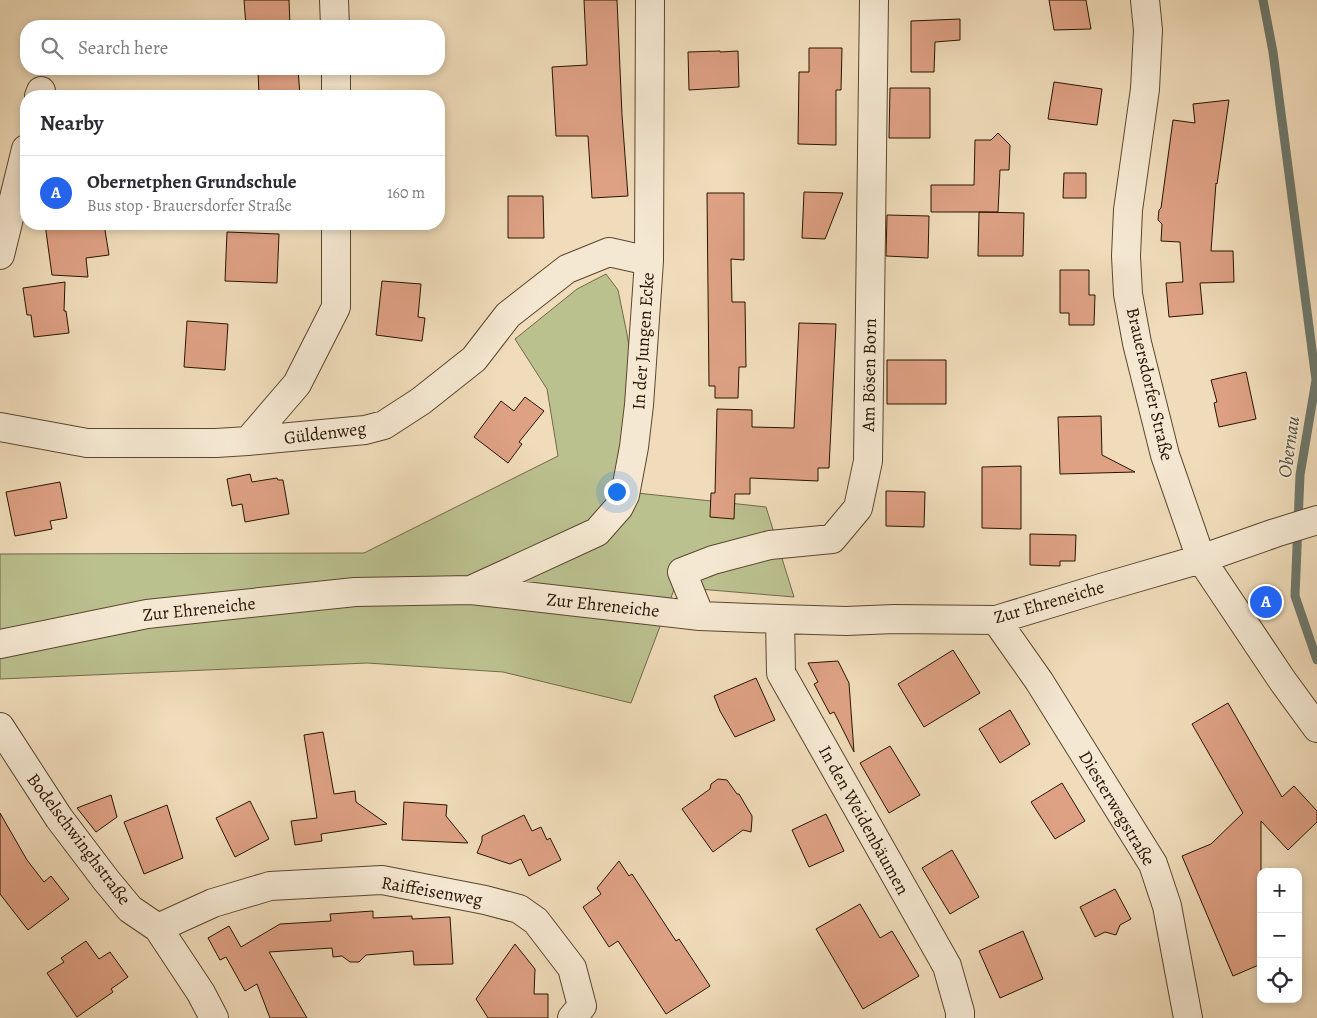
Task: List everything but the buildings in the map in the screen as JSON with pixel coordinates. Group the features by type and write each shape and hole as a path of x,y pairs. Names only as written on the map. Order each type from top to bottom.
{"street":[{"path":"334,0 335,20"},
{"name":"In der Jungen Ecke","path":"471,590 597,532 619,507 625,495 634,447 639,405 649,261 650,0"},
{"name":"Am Bösen Born","path":"700,616 682,572 713,560 770,545 832,540 858,508 868,461 874,0"},
{"name":"Brauersdorfer Straße","path":"1145,0 1148,30 1145,89 1128,210 1126,256 1128,294 1138,343 1165,455 1201,559 1282,680 1317,728"},
{"path":"336,75 336,90"},
{"path":"0,255 20,173"},
{"path":"248,441 297,384 336,307 336,230"},
{"name":"Güldenweg","path":"0,427 86,443 216,443 365,430 384,424 421,401 474,359 508,315 568,269 609,252 649,261"},
{"name":"Zur Ehreneiche","path":"0,644 147,614 354,592 471,590 700,616 846,621 996,620 1201,559 1316,521"},
{"name":"In den Weidenbäumen","path":"780,619 782,673 947,966 960,1018"},
{"name":"Diesterwegstraße","path":"996,620 1043,688 1153,864 1167,906 1188,1018"},
{"name":"Bodelschwinghstraße","path":"0,727 6,735 9,762 59,818 130,909 158,928 201,993 214,1018"},
{"name":"Raiffeisenweg","path":"158,928 213,903 270,886 382,880 485,900 519,909 536,921 572,968 582,1006 572,1018"}],"green space":[{"path":"606,274 618,290 632,366 628,492 766,507 794,597 675,587 631,703 503,672 367,663 0,679 0,554 364,553 558,456 547,389 515,339 577,289"}],"waterway":[{"name":"Obernau","path":"1263,0 1273,52 1316,380 1300,475 1295,596 1317,660"}],"place":[{"name":"Obernetphen Grundschule","path":"1266,602"}]}
